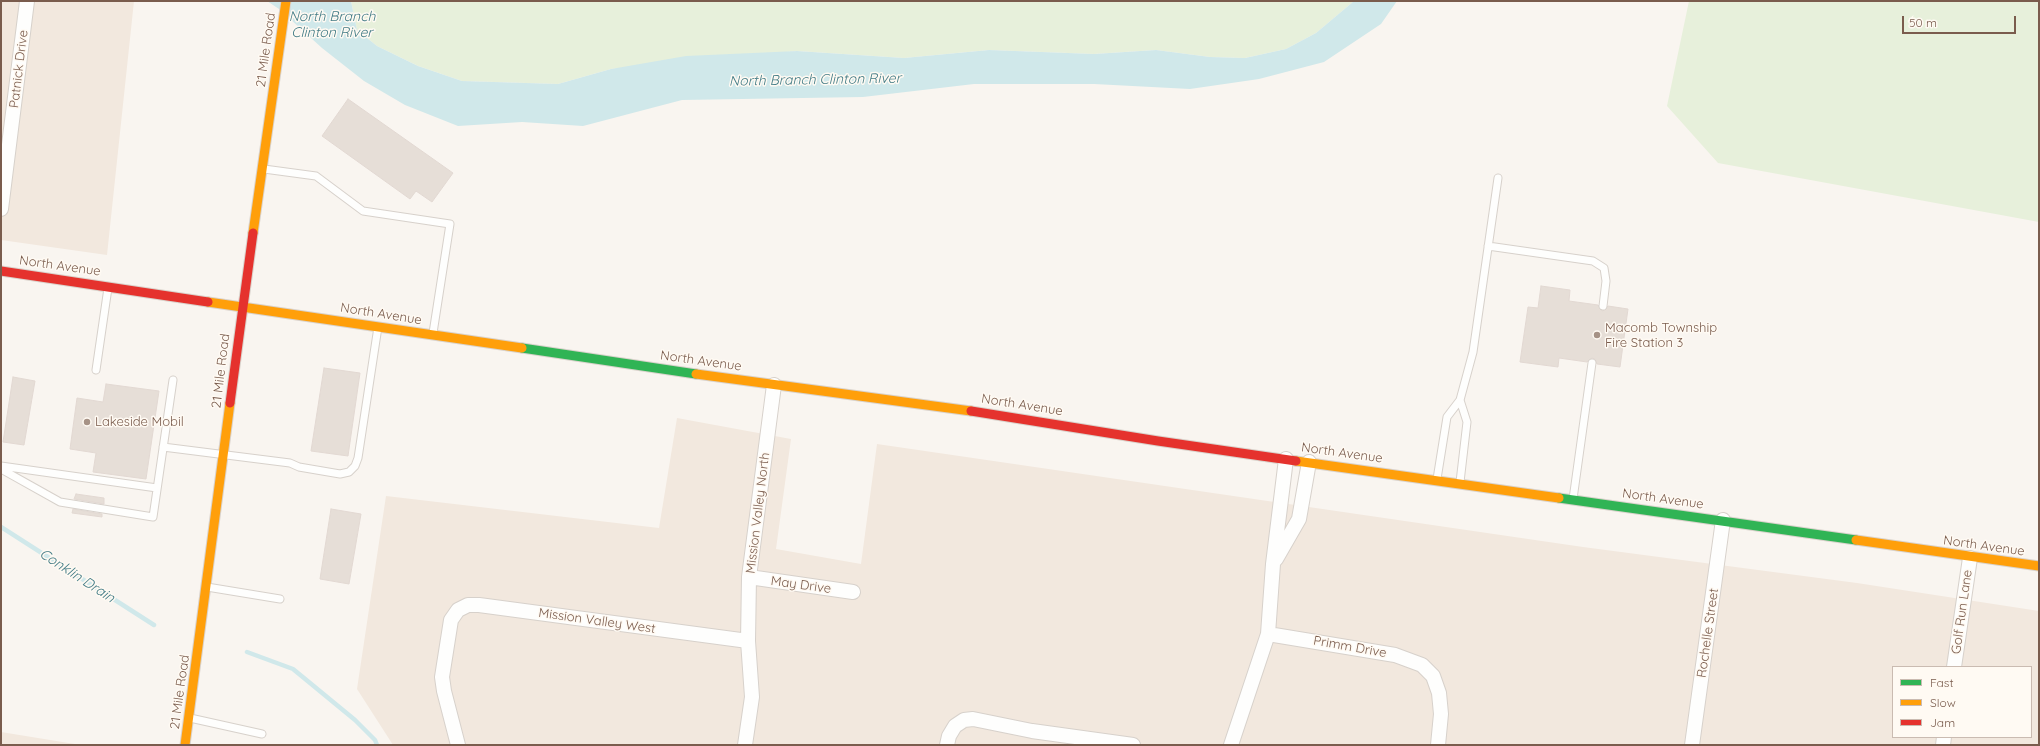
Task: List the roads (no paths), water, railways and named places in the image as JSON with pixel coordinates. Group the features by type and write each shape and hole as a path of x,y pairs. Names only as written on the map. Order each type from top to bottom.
{"street":[{"name":"Patnick Drive","path":"1,209 27,1"},
{"name":"21 Mile Road","path":"185,745 243,306 286,1"},
{"name":"North Avenue","path":"1,271 243,306 433,336 774,385 981,412 1158,441 1724,520 1970,558 2039,566"},
{"name":"Mission Valley North","path":"745,745 752,697 748,642 749,577 774,385"},
{"path":"1231,745 1268,634 1273,564 1286,459"},
{"path":"1273,564 1299,519 1309,462"},
{"name":"Rochelle Street","path":"1692,745 1724,520"},
{"name":"Golf Run Lane","path":"1954,666 1970,558"},
{"name":"May Drive","path":"749,577 853,592"},
{"name":"Mission Valley West","path":"458,745 442,684 451,620 458,610 463,607 478,605 748,642"},
{"name":"Primm Drive","path":"1268,634 1395,655 1415,661 1428,670 1437,684 1440,698 1441,719 1438,745"},
{"path":"947,745 949,736 955,726 964,720 977,719 1032,731 1133,745"}],"lane":[{"path":"262,168 316,176 363,210 450,224 433,336"},
{"path":"1437,480 1447,417 1460,400 1473,352 1498,178"},
{"path":"1488,246 1593,261 1604,268 1606,281 1603,306"},
{"path":"96,370 108,286"},
{"path":"163,447 290,463 299,467 340,474 349,472 355,466 358,458 378,327"},
{"path":"1573,499 1592,363"},
{"path":"1,467 60,502 153,517 173,380"},
{"path":"1459,483 1467,422 1460,400"},
{"path":"1,467 157,488"},
{"path":"207,587 280,599"},
{"path":"189,718 262,734"}],"water":[{"name":"North Branch Clinton River","path":"267,1 351,1 357,30 377,46 418,66 462,81 558,84 611,69 686,56 797,51 904,58 989,50 1094,54 1156,50 1210,57 1245,58 1286,49 1316,33 1354,1 1397,1 1381,24 1324,62 1259,79 1190,89 1094,84 974,84 863,97 682,100 583,126 522,122 458,126 405,105 364,81 322,48 279,9"}],"waterway":[{"name":"Conklin Drain","path":"1,527 154,625"},
{"name":"Conklin Drain","path":"247,652 293,669 355,720 375,740 377,745"}],"place":[{"name":"Macomb Township Fire Station 3","path":"1597,335"},
{"name":"Lakeside Mobil","path":"87,422"}]}
